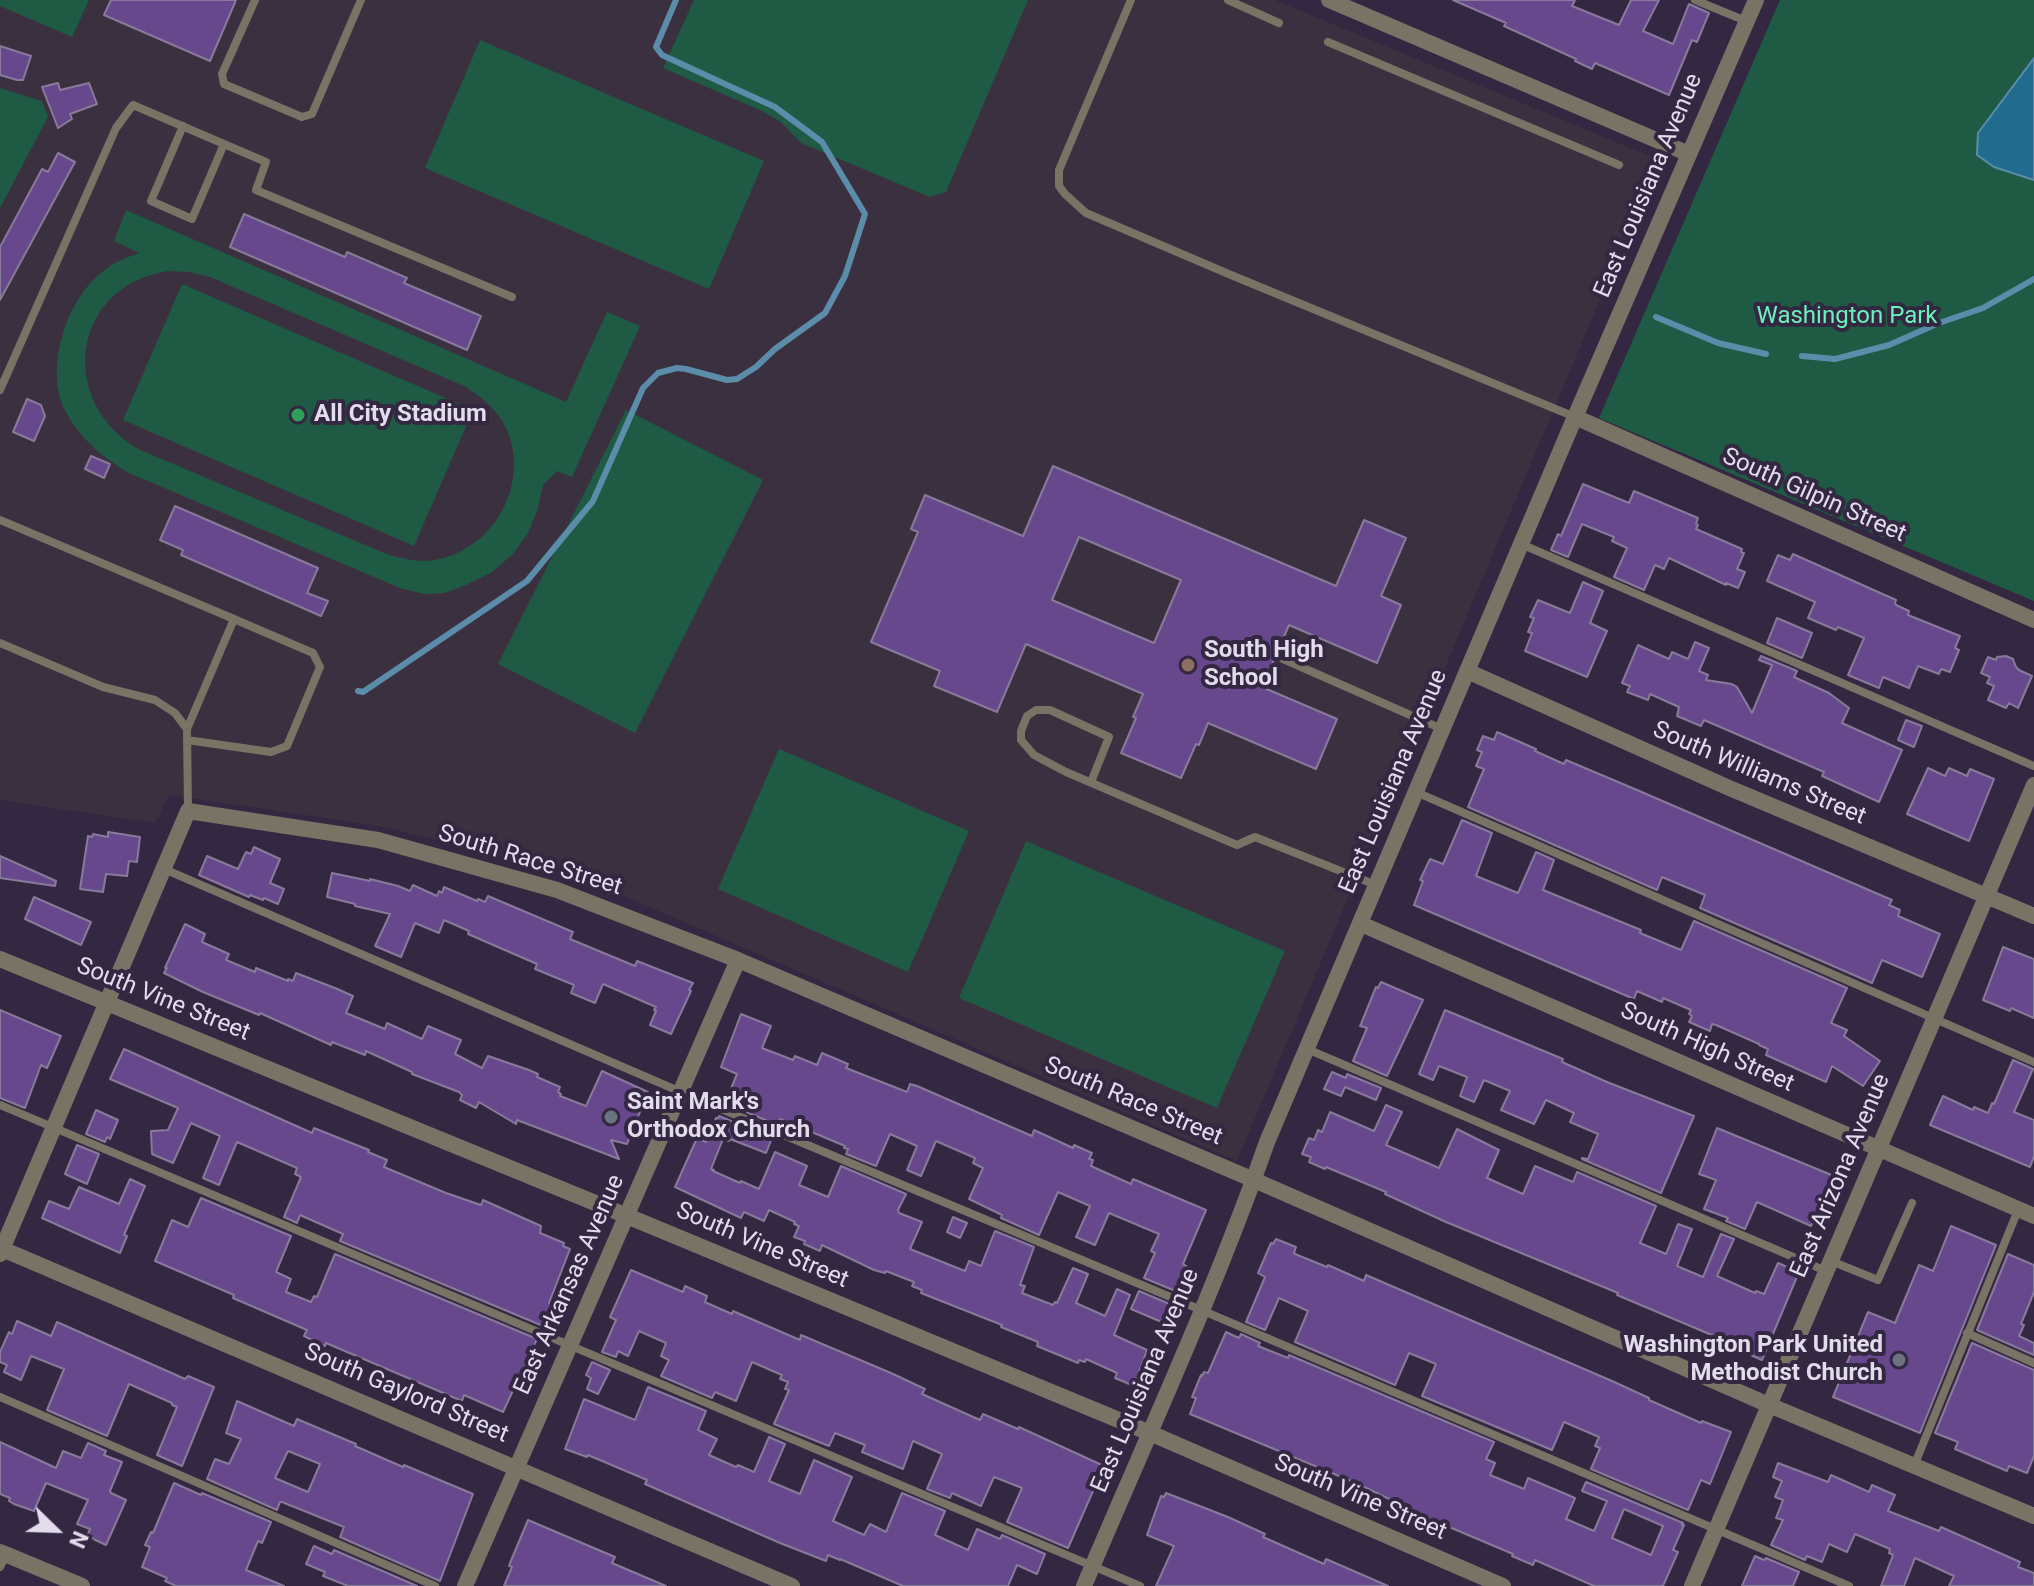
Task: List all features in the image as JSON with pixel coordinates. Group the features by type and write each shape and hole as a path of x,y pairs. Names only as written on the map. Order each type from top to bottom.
{"street":[{"path":"1329,0 1689,154"},
{"name":"East Louisiana Avenue","path":"1084,1586 1203,1310 1245,1207 1267,1142 1756,0"},
{"name":"South Gilpin Street","path":"1575,417 2034,620"},
{"name":"South Williams Street","path":"1467,671 1727,787 2034,916"},
{"name":"East Arizona Avenue","path":"1692,1586 2034,785"},
{"path":"1,1250 188,811"},
{"name":"South Race Street","path":"188,811 378,840 557,890 738,960 1254,1180 1769,1405 2034,1516"},
{"name":"South High Street","path":"1361,924 2026,1212"},
{"name":"South Vine Street","path":"0,959 1150,1433 1503,1586"},
{"name":"East Arkansas Avenue","path":"465,1586 738,960"},
{"name":"South Gaylord Street","path":"1,1250 792,1586"},
{"path":"2,1558 82,1586"}],"lane":[{"path":"255,0 222,74 224,84 302,117 312,114 361,0"},
{"path":"1131,0 1059,170 1059,186 1065,194 1086,213 1575,417"},
{"path":"1228,0 1279,23"},
{"path":"1695,0 1746,21"},
{"path":"1328,42 1619,165"},
{"path":"0,390 116,128 133,105 266,162 256,190 512,297"},
{"path":"183,126 151,201 192,219 224,144"},
{"path":"0,520 313,653 320,667 287,746 271,752 187,740"},
{"path":"1521,544 2034,766"},
{"path":"188,811 187,729 234,619"},
{"path":"0,643 103,687 155,700 175,713 187,729"},
{"path":"1283,659 1443,729"},
{"path":"1091,782 1109,737 1050,710 1036,710 1027,716 1021,740 1026,748 1047,763 1091,782 1237,845 1255,837 1377,885"},
{"path":"1416,792 2034,1062"},
{"path":"164,869 681,1092 1203,1310 1849,1586"},
{"path":"1307,1049 1828,1266 1878,1280 1912,1203"},
{"path":"0,1105 1140,1586"},
{"path":"1914,1466 1967,1333 2026,1212"},
{"path":"1967,1333 2034,1363"},
{"path":"0,1397 435,1586"}],"shaded area":[{"path":"0,0 1275,0 1659,160 1237,1161 587,880 385,827 169,795 155,823 0,800"}],"green space":[{"path":"0,0 89,0 72,37 0,6"},
{"path":"694,0 1028,0 946,192 930,197 801,143 781,122 762,111 663,68"},
{"name":"Washington Park","path":"1780,0 2034,0 2034,601 1599,418"},
{"path":"480,40 764,161 709,289 425,168"},
{"path":"0,88 42,101 48,117 0,208"},
{"path":"126,210 566,402 607,312 640,326 572,477 557,471 543,485 528,533 513,554 492,572 466,585 445,593 424,594 400,588 129,473 86,440 67,414 60,397 58,359 68,319 88,286 110,266 139,253 114,241","holes":["168,271 210,277 464,386 484,400 501,419 511,442 514,465 511,488 489,530 471,545 450,556 425,561 389,555 138,449 112,428 95,403 86,376 86,348 95,321 111,298 136,281"]},
{"name":"All City Stadium","path":"182,284 473,410 414,546 123,420"},
{"path":"626,410 763,480 635,733 498,664"},
{"path":"779,749 969,831 908,972 718,889"},
{"path":"1026,841 1285,951 1217,1108 959,998"}],"water":[{"path":"2034,58 2034,180 1994,167 1977,155 1978,133"}],"building":[{"path":"111,0 236,0 210,61 104,15"},
{"path":"1453,0 1575,0 1572,6 1619,25 1631,0 1659,0 1643,31 1673,44 1689,4 1709,13 1697,42 1692,40 1669,95 1595,63 1592,69 1504,26 1506,23"},
{"path":"0,46 31,56 23,80 0,75"},
{"path":"58,83 60,90 89,83 97,104 70,114 72,119 58,128 42,87"},
{"path":"58,153 75,162 0,300 0,247 42,169 48,172"},
{"path":"244,214 345,257 347,252 407,278 404,283 481,316 467,350 230,247"},
{"path":"27,399 41,405 45,416 34,441 13,432"},
{"path":"91,456 110,464 104,478 85,469"},
{"path":"1053,466 1336,586 1364,520 1406,538 1381,596 1401,605 1377,663 1289,625 1262,687 1337,719 1316,769 1208,723 1181,778 1121,753 1143,694 1026,644 997,712 934,686 940,671 871,642 918,532 911,529 925,495 1023,536","holes":["1079,537 1181,580 1154,643 1052,600"]},
{"path":"1583,484 1629,503 1634,491 1698,518 1696,529 1742,549 1744,553 1737,569 1745,572 1738,588 1669,558 1664,569 1655,565 1644,590 1614,577 1627,548 1612,541 1614,537 1582,524 1568,557 1551,550 1558,534 1561,536"},
{"path":"175,506 318,568 307,593 328,601 321,616 181,555 183,550 160,540"},
{"path":"1793,554 1896,600 1896,605 1909,611 1908,615 1960,636 1955,648 1959,650 1950,672 1941,669 1939,674 1918,666 1909,688 1883,677 1879,688 1848,675 1864,638 1808,618 1815,602 1767,581 1778,555 1790,560"},
{"path":"1583,582 1603,591 1590,623 1607,631 1587,677 1525,651 1532,633 1528,632 1534,618 1530,617 1538,600 1570,613"},
{"path":"1777,618 1812,633 1802,658 1767,643"},
{"path":"1695,642 1709,648 1699,671 1708,675 1706,680 1737,687 1752,713 1772,665 1759,660 1761,656 1797,671 1794,677 1829,693 1849,708 1842,723 1902,750 1879,802 1822,776 1824,772 1704,720 1701,726 1677,716 1679,707 1650,694 1648,700 1627,692 1630,686 1622,683 1638,645 1669,659 1672,652 1688,659"},
{"path":"1988,657 1996,660 1997,657 2013,659 2019,670 2032,676 2018,708 2009,703 2006,708 1988,700 1994,686 1987,683 1990,677 1981,673"},
{"path":"1906,720 1922,726 1914,747 1898,740"},
{"path":"1497,732 1564,764 1566,760 1892,900 1889,905 1900,910 1898,916 1940,934 1922,977 1882,960 1872,983 1700,908 1705,895 1662,877 1657,890 1468,807 1484,769 1476,766 1482,752 1477,750 1483,736 1494,740"},
{"path":"1928,768 1945,776 1949,768 1967,776 1970,769 1994,779 1969,841 1907,814"},
{"path":"1462,820 1492,833 1476,876 1518,893 1536,852 1554,860 1543,890 1641,930 1640,933 1681,950 1694,921 1847,988 1831,1023 1847,1030 1844,1036 1880,1061 1863,1086 1832,1066 1826,1082 1766,1055 1768,1049 1716,1025 1712,1024 1710,1031 1689,1022 1691,1010 1637,991 1634,999 1414,905 1423,881 1420,880 1430,859 1443,864"},
{"path":"108,832 140,837 137,862 129,861 127,876 106,874 103,892 80,889 88,836 108,837"},
{"path":"254,847 280,859 270,883 284,889 278,904 264,898 249,897 199,875 207,856 238,869 246,852 251,854"},
{"path":"0,856 56,881 55,886 0,878"},
{"path":"332,873 370,879 410,891 413,885 437,896 444,887 477,901 485,902 488,896 573,932 570,939 635,966 637,961 693,983 691,991 671,1034 650,1025 656,1007 603,984 595,1003 571,993 574,985 535,969 537,964 444,920 439,933 415,923 401,957 375,946 390,914 327,897"},
{"path":"34,897 91,922 81,945 25,919"},
{"path":"185,924 205,934 202,942 229,954 226,960 288,981 293,981 296,973 335,988 353,996 346,1013 385,1029 387,1023 422,1039 428,1026 461,1040 455,1054 482,1068 488,1056 529,1070 560,1087 560,1096 586,1106 602,1071 648,1092 627,1144 611,1140 619,1159 517,1120 516,1124 479,1102 476,1108 460,1100 462,1095 459,1092 412,1074 366,1051 365,1055 332,1042 331,1045 164,973"},
{"path":"2003,947 2034,959 2034,1018 1983,1000"},
{"path":"1381,982 1423,1000 1387,1076 1353,1061 1367,1028 1360,1026"},
{"path":"0,1010 61,1036 47,1068 41,1065 25,1108 0,1098"},
{"path":"1445,1010 1563,1059 1562,1062 1607,1082 1694,1116 1661,1193 1582,1159 1588,1159 1598,1134 1570,1122 1574,1113 1546,1100 1534,1124 1501,1110 1510,1091 1484,1080 1474,1102 1460,1096 1467,1077 1439,1066 1433,1080 1419,1074"},
{"path":"741,1014 771,1026 762,1048 817,1065 822,1053 848,1064 846,1068 907,1092 910,1084 917,1086 1032,1136 1034,1130 1073,1148 1074,1145 1092,1153 1089,1159 1093,1160 1091,1166 1131,1184 1133,1179 1206,1210 1183,1264 1188,1267 1178,1292 1144,1278 1159,1234 1109,1213 1095,1245 1076,1237 1090,1206 1058,1192 1039,1235 969,1199 983,1168 973,1163 975,1158 936,1141 921,1176 907,1170 917,1146 890,1134 876,1166 846,1154 848,1149 845,1146 819,1135 780,1119 777,1125 725,1103 737,1074 721,1067"},
{"path":"124,1049 312,1133 314,1128 369,1150 387,1160 384,1167 481,1205 483,1200 541,1226 540,1233 564,1243 563,1246 570,1249 549,1303 554,1305 546,1323 543,1326 340,1241 343,1234 300,1215 297,1223 284,1217 301,1177 295,1174 297,1168 237,1142 219,1185 203,1178 220,1136 191,1123 173,1163 152,1154 151,1131 168,1130 178,1108 110,1079"},
{"path":"2013,1060 2033,1069 2014,1112 2034,1120 2034,1156 2030,1167 1930,1125 1943,1096 1973,1110 1974,1107 1988,1113"},
{"path":"1332,1072 1346,1078 1347,1074 1381,1088 1376,1100 1345,1087 1341,1096 1324,1089"},
{"path":"1386,1105 1402,1112 1386,1145 1439,1168 1457,1129 1499,1150 1487,1178 1523,1194 1535,1166 1573,1182 1577,1172 1656,1206 1640,1243 1666,1254 1678,1224 1692,1229 1677,1266 1703,1277 1721,1234 1734,1239 1717,1276 1764,1294 1778,1263 1799,1272 1762,1360 1618,1293 1446,1222 1386,1192 1309,1162 1311,1157 1302,1154 1309,1138 1314,1140 1318,1130 1322,1132 1330,1112 1374,1131"},
{"path":"96,1110 118,1120 110,1139 107,1137 105,1142 86,1134"},
{"path":"719,1116 772,1138 766,1153 723,1139 711,1169 740,1183 759,1189 775,1152 807,1166 799,1185 828,1197 841,1166 906,1194 899,1213 922,1222 910,1249 965,1271 969,1261 981,1266 995,1231 1034,1247 1020,1285 1025,1286 1022,1293 1053,1305 1057,1303 1073,1268 1088,1274 1076,1303 1105,1316 1117,1289 1130,1295 1114,1335 1147,1350 1134,1386 1115,1378 1117,1373 1086,1359 1078,1363 1037,1346 1038,1342 1002,1325 921,1293 922,1290 912,1286 914,1282 886,1271 874,1270 822,1245 820,1251 804,1244 805,1241 794,1237 799,1226 795,1222 769,1210 764,1221 744,1212 741,1218 675,1187 697,1138 706,1142"},
{"path":"1717,1128 1834,1176 1811,1226 1757,1202 1745,1229 1726,1221 1728,1218 1704,1209 1716,1180 1699,1174"},
{"path":"77,1145 99,1154 87,1184 65,1174"},
{"path":"130,1179 145,1186 124,1235 127,1236 120,1253 42,1218 49,1201 69,1209 79,1187 119,1204"},
{"path":"201,1198 291,1236 276,1272 291,1279 286,1292 311,1302 314,1296 317,1297 335,1254 537,1339 503,1412 464,1395 462,1401 326,1343 325,1346 304,1336 307,1330 155,1261 172,1220 188,1227"},
{"path":"953,1217 967,1223 960,1238 947,1232"},
{"name":"Washington Park United Methodist Church","path":"1951,1226 1996,1245 1920,1433 1833,1397 1868,1312 1895,1323 1919,1265 1933,1271"},
{"path":"1276,1239 1296,1247 1295,1254 1364,1281 1366,1275 1612,1381 1701,1423 1731,1432 1710,1484 1701,1480 1688,1510 1591,1469 1600,1448 1595,1446 1599,1437 1564,1422 1552,1450 1422,1396 1436,1364 1409,1353 1395,1385 1295,1342 1308,1311 1279,1298 1265,1330 1246,1322 1265,1277 1258,1273 1271,1243"},
{"path":"2008,1254 2034,1265 2034,1292 2019,1336 2034,1343 2034,1355 1977,1330"},
{"path":"631,1270 683,1292 685,1286 707,1296 705,1302 732,1314 733,1311 800,1340 801,1335 925,1389 922,1394 980,1420 983,1414 1019,1427 1104,1466 1068,1548 1007,1522 1022,1488 994,1477 981,1506 952,1493 950,1498 927,1489 942,1454 913,1441 903,1469 862,1452 865,1445 835,1433 829,1446 774,1424 789,1390 785,1389 788,1382 780,1379 782,1375 752,1362 736,1401 715,1392 712,1398 661,1376 669,1360 661,1356 666,1343 639,1331 628,1356 618,1351 616,1357 602,1352 616,1320 610,1317"},
{"path":"1139,1291 1172,1305 1164,1323 1131,1309"},
{"path":"17,1321 51,1336 57,1322 185,1379 188,1376 214,1387 182,1466 157,1455 177,1407 129,1384 107,1436 47,1410 64,1369 31,1356 21,1380 4,1372 7,1365 0,1362 0,1352"},
{"path":"1226,1332 1239,1338 1241,1334 1260,1343 1258,1346 1288,1358 1289,1355 1494,1442 1486,1459 1495,1463 1490,1475 1524,1489 1528,1478 1575,1498 1566,1519 1594,1531 1607,1501 1582,1491 1586,1482 1683,1523 1673,1550 1678,1552 1663,1586 1594,1586 1535,1560 1533,1565 1358,1484 1190,1414 1196,1398 1192,1397 1201,1375 1208,1373","holes":["1624,1509 1663,1526 1651,1555 1612,1538"]},
{"path":"1972,1343 2034,1370 2034,1456 2027,1473 2009,1466 2007,1471 1955,1449 1958,1442 1935,1433"},
{"path":"592,1362 610,1370 598,1394 587,1389 591,1378 586,1375"},
{"path":"648,1387 706,1411 698,1430 717,1439 709,1455 736,1467 738,1465 754,1472 769,1437 785,1444 769,1481 800,1494 814,1460 852,1477 833,1521 864,1535 870,1524 886,1532 902,1493 945,1511 935,1535 968,1550 977,1529 1000,1539 1002,1535 1045,1554 1037,1574 1017,1565 1008,1586 903,1586 840,1559 828,1555 826,1561 780,1543 645,1484 647,1480 588,1455 565,1449 584,1399 635,1420"},
{"path":"237,1401 294,1426 297,1419 403,1467 473,1494 440,1581 340,1537 344,1527 282,1502 277,1510 207,1479 215,1459 229,1464 241,1439 226,1433","holes":["288,1451 320,1464 308,1492 275,1478"]},
{"path":"0,1442 56,1468 63,1451 81,1458 88,1443 106,1451 104,1455 122,1462 110,1491 126,1500 106,1545 87,1536 90,1529 77,1524 88,1500 46,1483 34,1511 14,1504 9,1501 10,1498 0,1494"},
{"path":"1778,1463 1828,1482 1831,1475 1869,1492 1872,1485 1895,1495 1888,1511 1939,1531 1941,1527 2020,1562 2018,1567 2034,1573 2034,1586 1949,1586 1954,1576 1915,1558 1904,1586 1881,1586 1893,1555 1889,1553 1890,1549 1855,1534 1847,1552 1829,1544 1822,1562 1807,1556 1805,1560 1771,1545 1783,1520 1776,1518 1783,1500 1775,1497 1782,1481 1773,1477"},
{"path":"174,1483 271,1522 262,1543 258,1541 246,1570 284,1586 176,1586 165,1581 167,1578 142,1567 150,1547 145,1545"},
{"path":"1166,1493 1228,1517 1265,1534 1263,1537 1324,1564 1326,1559 1388,1586 1156,1586 1174,1546 1147,1535 1161,1496 1164,1497"},
{"path":"528,1520 615,1557 612,1563 666,1586 504,1586"},
{"path":"314,1546 332,1554 334,1550 417,1586 348,1586 323,1576 325,1572 306,1564"},
{"path":"1755,1556 1799,1572 1793,1586 1742,1586"}],"waterway":[{"path":"358,691 363,692 527,581 593,501 643,388 658,373 677,368 727,380 737,379 825,313 845,276 865,214 822,142 775,107 662,55 656,47 676,0"},
{"path":"1802,356 1835,359 1889,345 1983,308 2034,279"},
{"path":"1656,317 1718,343 1766,354"}],"place":[{"name":"All City Stadium","path":"298,415"},
{"name":"South High School","path":"1188,665"},
{"name":"Saint Mark's Orthodox Church","path":"611,1117"},
{"name":"Washington Park United Methodist Church","path":"1899,1360"}]}
